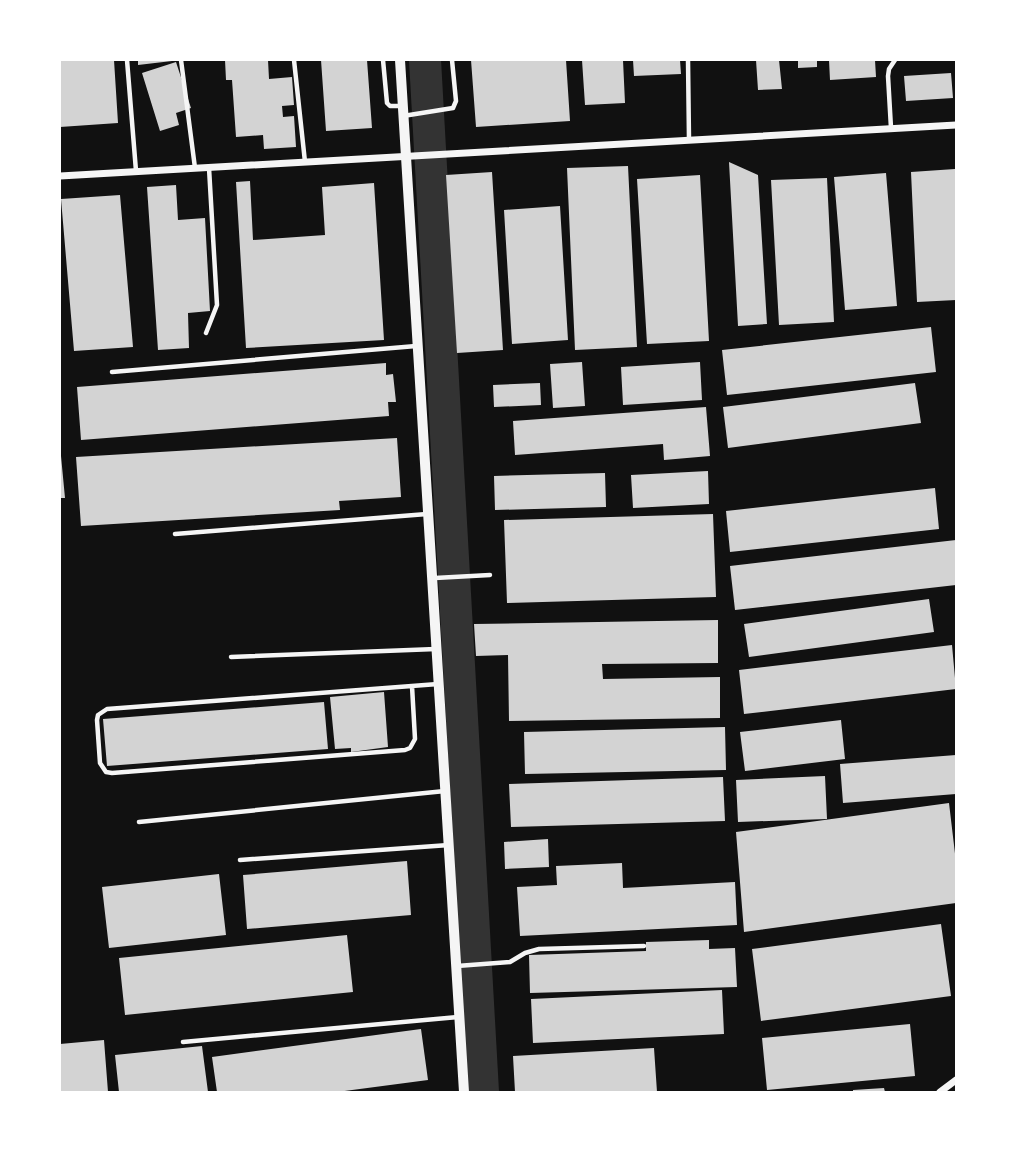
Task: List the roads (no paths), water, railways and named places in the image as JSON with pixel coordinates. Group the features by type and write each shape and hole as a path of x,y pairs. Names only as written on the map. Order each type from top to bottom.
{"street":[{"path":"400,60 403,111 411,155 417,346 428,514 437,578 437,649 460,965 458,1017 464,1093"},
{"path":"60,176 957,125"},
{"path":"940,1093 957,1080"}],"lane":[{"path":"127,60 136,172"},
{"path":"181,60 195,168"},
{"path":"294,60 305,162"},
{"path":"383,60 387,103 417,114 449,110 456,105 452,60"},
{"path":"688,60 689,140"},
{"path":"891,128 888,76 895,60"},
{"path":"206,333 217,305 209,167"},
{"path":"112,372 417,346"},
{"path":"174,534 428,514"},
{"path":"437,578 490,575"},
{"path":"231,657 437,649"},
{"path":"412,686 415,739 410,748 405,750 112,773 106,772 100,763 97,720 98,715 107,709 412,686 439,684"},
{"path":"139,822 446,791"},
{"path":"240,860 450,845"},
{"path":"460,965 510,962 539,949 644,946"},
{"path":"183,1042 458,1017"}],"waterway":[{"path":"425,60 483,1092"}]}
